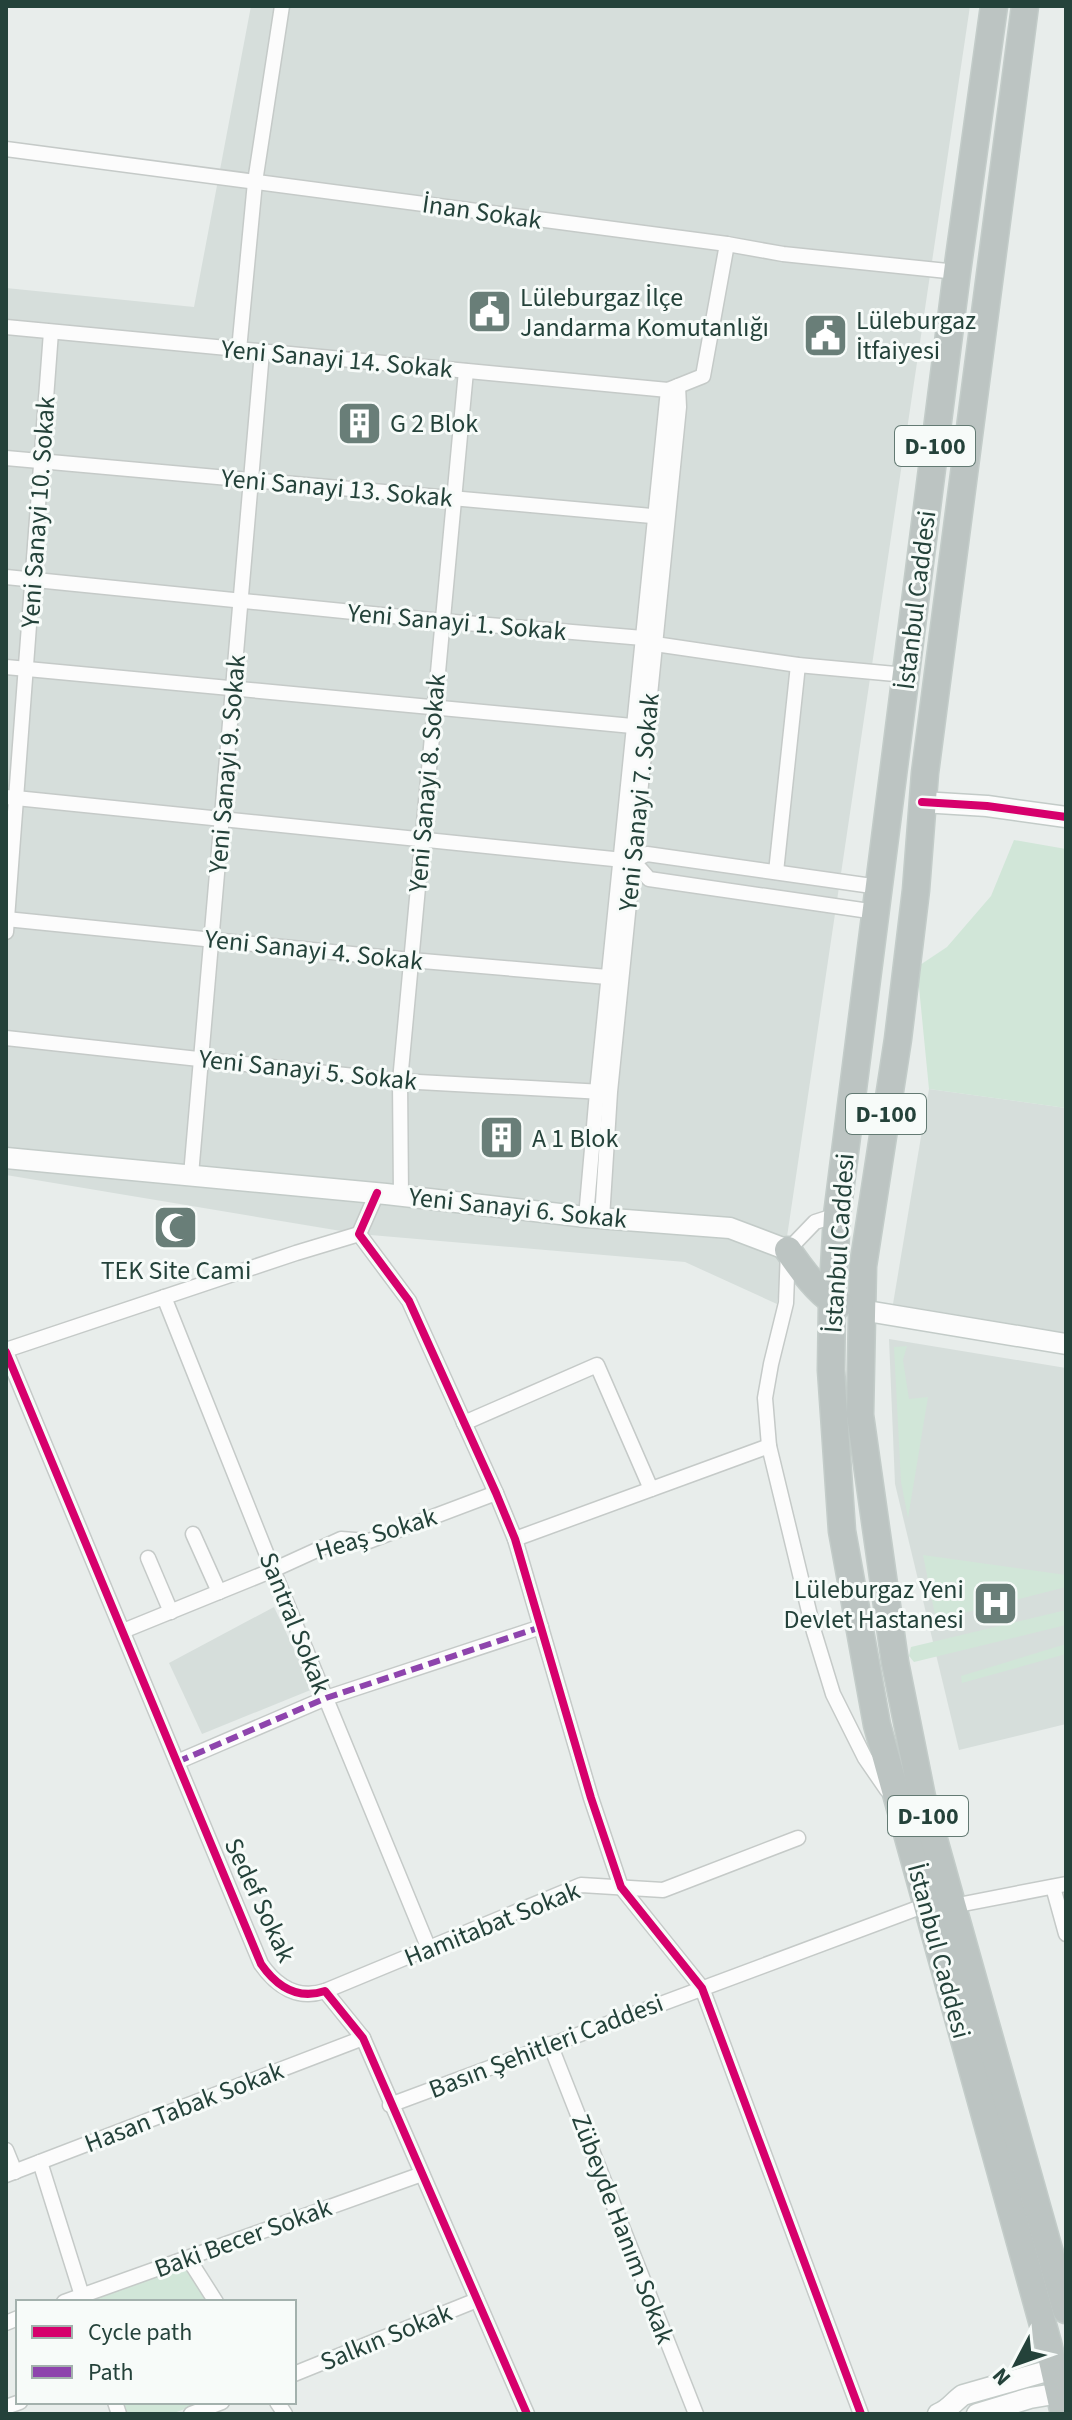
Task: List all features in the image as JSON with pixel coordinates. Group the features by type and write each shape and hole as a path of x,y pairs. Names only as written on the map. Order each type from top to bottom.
{"highway":[{"name":"İstanbul Caddesi","path":"994,6 957,272 837,1215 831,1370 842,1531 877,1725 1062,2388"},
{"name":"İstanbul Caddesi","path":"1025,6 922,802 916,890 898,1039 863,1266 860,1415 895,1662 922,1797 1066,2310"},
{"path":"878,900 916,890"},
{"path":"878,900 912,917"},
{"path":"788,1250 832,1302 861,1310"}],"street":[{"path":"239,350 255,182 282,6"},
{"name":"İnan Sokak","path":"6,149 727,244 783,254 957,272"},
{"path":"673,388 703,376 727,244"},
{"name":"Yeni Sanayi 14. Sokak","path":"6,327 673,388"},
{"name":"Yeni Sanayi 10. Sokak","path":"6,932 11,798 26,669 51,332"},
{"name":"Yeni Sanayi 9. Sokak","path":"191,1175 262,352"},
{"name":"Yeni Sanayi 8. Sokak","path":"401,1196 400,1081 466,371"},
{"name":"Yeni Sanayi 7. Sokak","path":"594,1218 673,388"},
{"name":"Yeni Sanayi 13. Sokak","path":"6,458 661,516"},
{"name":"Yeni Sanayi 1. Sokak","path":"6,577 649,641 798,665 906,675"},
{"path":"776,872 798,665"},
{"path":"6,667 640,727"},
{"path":"11,798 626,860 647,854 776,872 878,900"},
{"path":"922,802 987,806 1066,817"},
{"path":"626,860 649,879 878,900"},
{"name":"Yeni Sanayi 4. Sokak","path":"6,919 616,978"},
{"name":"Yeni Sanayi 5. Sokak","path":"6,1038 400,1081 604,1092"},
{"name":"Yeni Sanayi 6. Sokak","path":"6,1158 377,1193 594,1218 730,1228 788,1250"},
{"path":"6,1351 359,1234 377,1193"},
{"path":"837,1215 815,1222 788,1250 786,1303 765,1398 769,1446 814,1632 833,1694 865,1758 901,1811"},
{"path":"359,1234 409,1301 496,1493 515,1539 591,1798 621,1887 702,1988 861,2414"},
{"name":"Santral Sokak","path":"164,1297 429,1949"},
{"path":"861,1310 1066,1344"},
{"name":"Sedef Sokak","path":"6,1351 261,1964 268,1975 287,1989 306,1994 325,1991"},
{"path":"464,1423 597,1365 651,1489"},
{"path":"515,1539 769,1446"},
{"name":"Heaş Sokak","path":"123,1631 341,1539 369,1541 496,1493"},
{"path":"193,1534 219,1592"},
{"path":"148,1558 171,1612"},
{"path":"177,1762 326,1698 541,1627"},
{"name":"Hamitabat Sokak","path":"325,1991 581,1885 663,1890 798,1838"},
{"path":"953,1906 1059,1885 1066,1934"},
{"name":"Basın Şehitleri Caddesi","path":"390,2105 926,1905"},
{"path":"325,1991 363,2038 527,2414"},
{"name":"Hasan Tabak Sokak","path":"10,2174 363,2038"},
{"name":"Zübeyde Hanım Sokak","path":"550,2044 696,2414"},
{"path":"6,2150 10,2174"},
{"path":"40,2162 83,2299"},
{"name":"Baki Becer Sokak","path":"83,2299 422,2174"},
{"path":"188,2258 215,2300"},
{"name":"Salkın Sokak","path":"296,2373 477,2300"},
{"path":"947,2413 953,2402 963,2395 1062,2388"},
{"path":"977,2414 1062,2388"},
{"path":"191,2414 217,2404"}],"shaded area":[{"path":"251,6 970,6 777,1304 685,1262 359,1234 6,1175 6,288 194,307"},
{"path":"929,1089 1066,1108 1066,1333 893,1304"},
{"name":"Lüleburgaz Yeni Devlet Hastanesi","path":"889,1339 1066,1368 1066,1724 959,1750 895,1484"},
{"path":"274,1607 313,1689 202,1734 169,1663"}],"green space":[{"path":"1014,840 1066,849 1066,1108 929,1089 917,967 947,947 991,896"},
{"path":"907,1346 903,1360 909,1399 928,1397 908,1518 901,1482 894,1347"},
{"path":"923,1555 1066,1575 1066,1587 936,1620"},
{"path":"1066,1610 1066,1625 914,1662 909,1656 911,1647"},
{"path":"1066,1644 1066,1654 962,1683 961,1676"},
{"path":"186,2265 207,2300 89,2300 88,2297"},
{"path":"124,2404 198,2404 171,2414 127,2414"}],"marked path":[{"path":"177,1762 326,1698 541,1627"}],"cycle path":[{"path":"922,802 987,806 1066,817"},
{"path":"377,1193 359,1234 409,1301 496,1493 515,1539 591,1798 621,1887 702,1988 861,2414"},
{"path":"6,1352 261,1964 289,1990 306,1994 325,1991 363,2038 527,2414"}],"place":[{"name":"Lüleburgaz İlçe Jandarma Komutanlığı","path":"489,312"},
{"name":"Lüleburgaz İtfaiyesi","path":"825,335"},
{"name":"G 2 Blok","path":"359,423"},
{"name":"A 1 Blok","path":"501,1138"},
{"name":"TEK Site Cami","path":"176,1227"},
{"name":"Lüleburgaz Yeni Devlet Hastanesi","path":"995,1604"}]}
